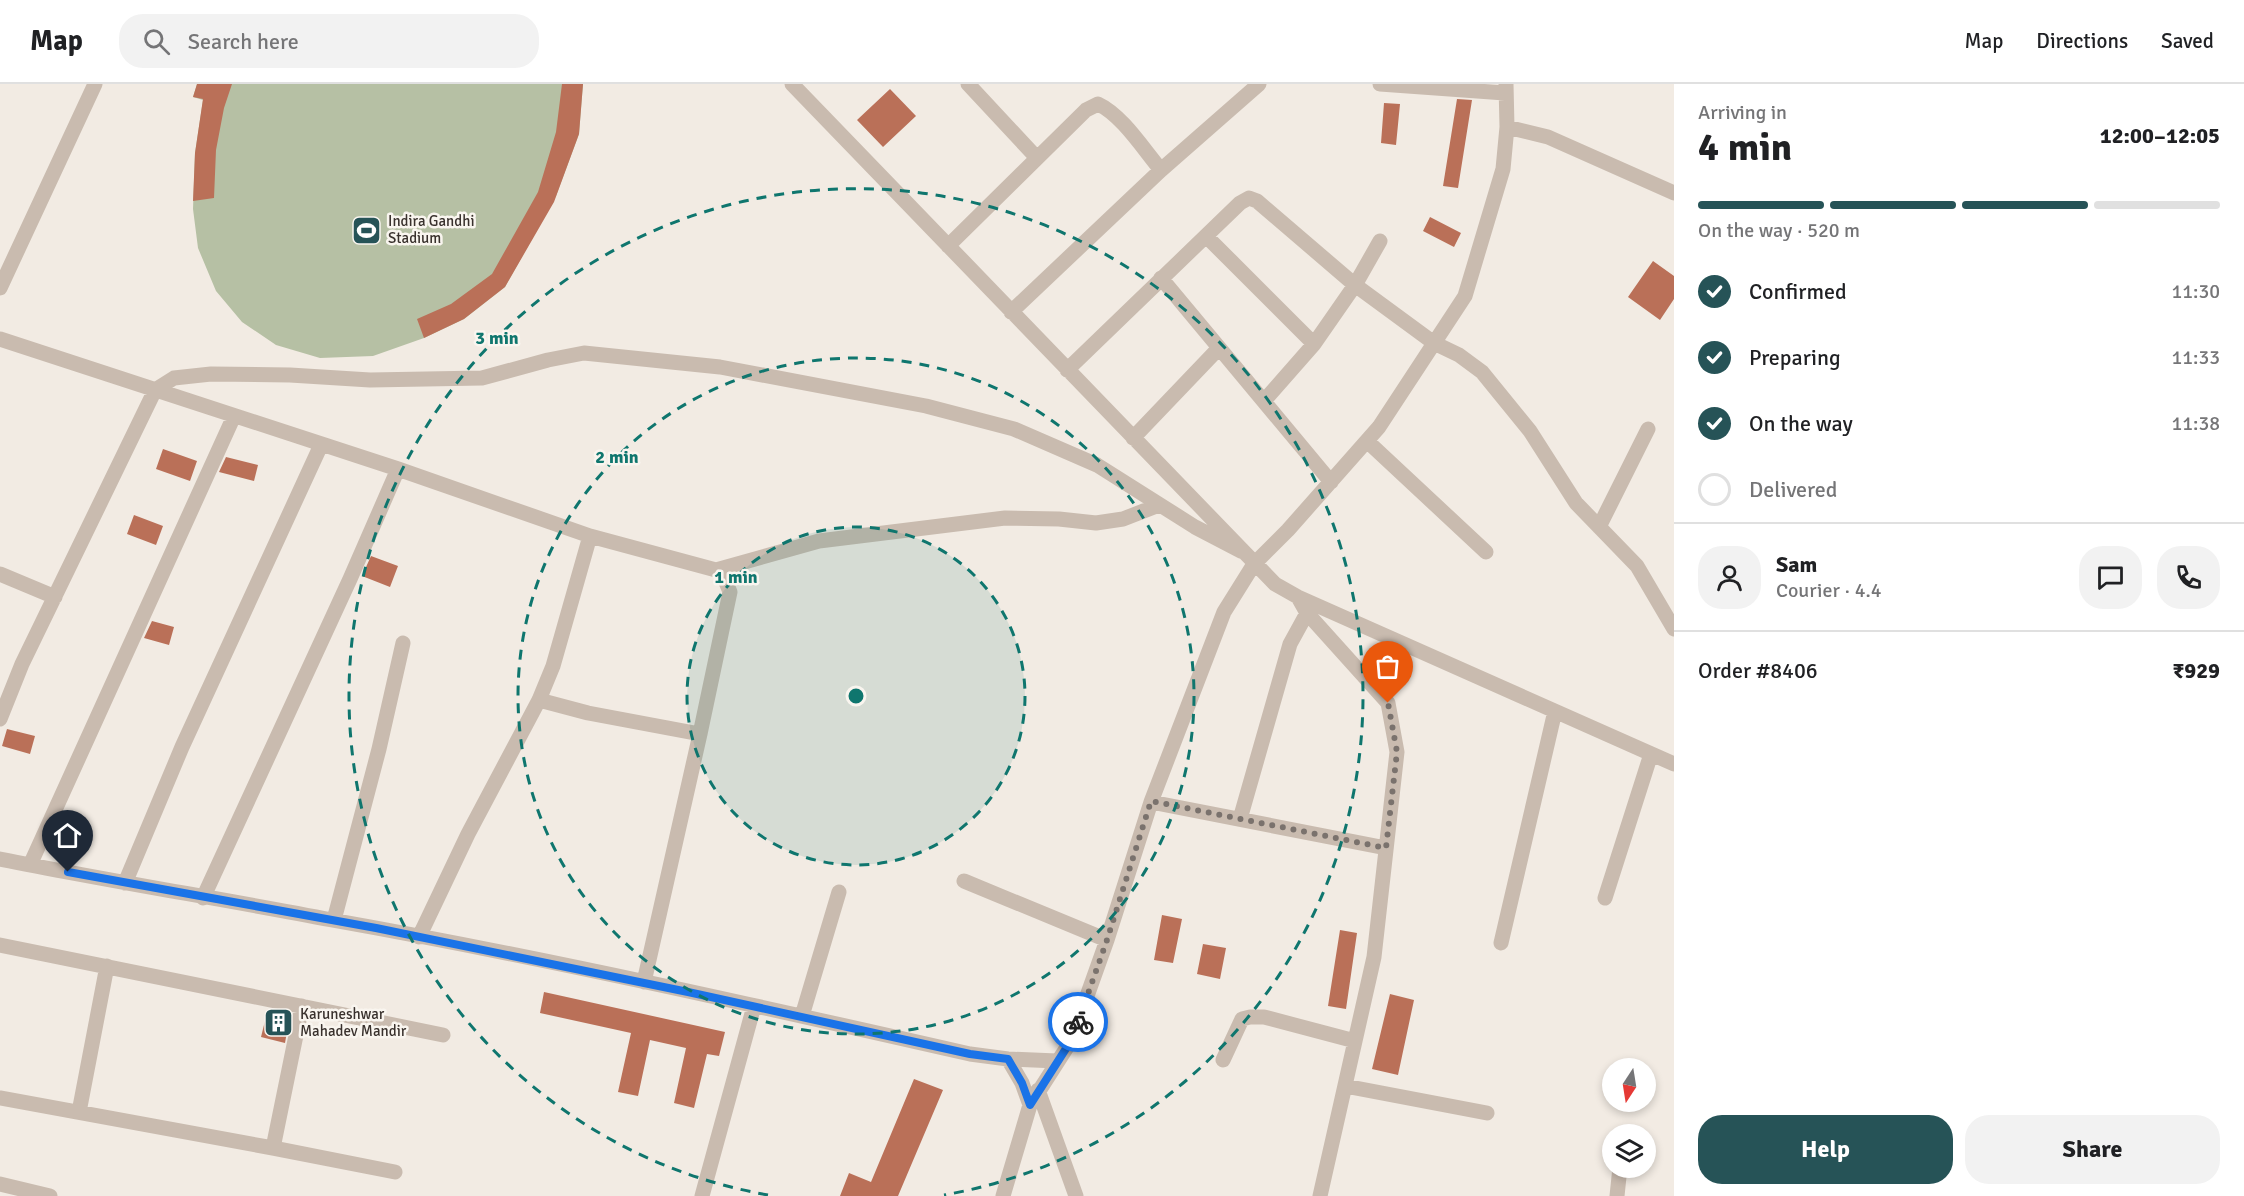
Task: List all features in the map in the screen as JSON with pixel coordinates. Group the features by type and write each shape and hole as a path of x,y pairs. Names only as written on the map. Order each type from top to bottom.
{"street":[{"path":"0,288 95,84"},
{"path":"792,84 1275,584 1298,597 1674,764"},
{"path":"968,84 1036,158"},
{"path":"1011,312 1161,170 1259,84"},
{"path":"1003,1196 1030,1105 1071,1041 1107,940 1151,801 1224,612 1254,564 1288,530 1379,427 1465,296 1503,169 1507,127 1505,89 1380,84"},
{"path":"948,246 1086,110 1098,104 1107,108 1122,123 1161,170"},
{"path":"1507,127 1548,137 1674,193"},
{"path":"1067,370 1240,203 1249,198 1257,201 1356,285 1434,343 1459,355 1482,372 1530,430 1576,503 1637,566 1674,629"},
{"path":"1206,236 1314,344"},
{"path":"1264,401 1314,344 1356,285 1380,241"},
{"path":"1161,278 1331,482"},
{"path":"0,339 398,469 590,536 716,570 723,575 730,592 644,982"},
{"path":"1133,438 1219,348"},
{"path":"0,719 22,664 155,390 174,378 211,374 290,375 370,380 482,378 548,360 584,354 627,356 720,367 926,406 1014,429 1097,465 1195,527 1241,551"},
{"path":"30,865 234,416"},
{"path":"1599,527 1647,429"},
{"path":"1367,441 1486,552"},
{"path":"126,883 182,747 321,445"},
{"path":"203,898 345,590 398,469"},
{"path":"716,570 819,541 1005,518 1096,522 1123,519 1159,505"},
{"path":"419,937 468,834 539,700 553,666 590,536"},
{"path":"0,574 55,597"},
{"path":"1298,597 1307,613 1388,703 1397,752 1374,957 1320,1196"},
{"path":"1240,819 1290,644 1307,613"},
{"path":"334,920 379,749 403,643"},
{"path":"539,700 588,713 700,734"},
{"path":"1502,943 1554,711"},
{"path":"1605,898 1651,754"},
{"path":"1151,801 1386,848"},
{"path":"0,859 203,898 334,920 644,982 970,1054 1008,1059 1057,1061"},
{"path":"964,881 1107,940"},
{"path":"802,1016 839,892"},
{"path":"0,945 443,1035"},
{"path":"79,1112 107,966"},
{"path":"273,1148 302,1006"},
{"path":"702,1196 754,1006"},
{"path":"1223,1060 1242,1020 1250,1017 1264,1017 1355,1041"},
{"path":"1008,1059 1022,1083 1030,1105"},
{"path":"1345,1086 1487,1113"},
{"path":"1038,1090 1076,1196"},
{"path":"0,1098 395,1172"},
{"path":"1617,1196 1619,1178"},
{"path":"0,1184 50,1196"}],"green space":[{"name":"Indira Gandhi Stadium","path":"197,84 583,84 579,134 556,196 505,287 464,319 424,338 373,356 320,358 276,345 242,322 216,291 198,248 193,209 195,153 203,100 193,97"}],"building":[{"path":"197,84 232,84 224,108 216,150 214,198 193,201 195,153 203,99 193,97"},
{"path":"562,84 583,84 579,134 554,202 505,287 464,319 424,338 417,319 451,304 492,274 538,192 556,132"},
{"path":"890,89 916,116 883,147 857,120"},
{"path":"1457,99 1472,100 1458,188 1443,186"},
{"path":"1384,103 1400,104 1396,145 1381,143"},
{"path":"1430,217 1461,233 1454,247 1423,231"},
{"path":"1653,261 1674,276 1674,299 1660,320 1628,297"},
{"path":"163,449 197,461 190,481 156,469"},
{"path":"226,457 258,465 254,481 219,472"},
{"path":"134,515 163,526 156,545 127,534"},
{"path":"371,556 398,566 390,587 362,576"},
{"path":"152,621 174,627 169,645 144,638"},
{"path":"7,729 35,736 30,754 2,746"},
{"path":"1162,915 1182,919 1173,963 1154,960"},
{"path":"1340,930 1357,933 1346,1009 1328,1006"},
{"path":"1203,944 1226,948 1220,979 1197,974"},
{"path":"544,992 725,1032 719,1056 707,1054 694,1108 674,1103 686,1048 650,1040 638,1096 618,1092 631,1033 540,1013"},
{"path":"1390,994 1414,1000 1398,1075 1372,1069"},
{"name":"Karuneshwar Mahadev Mandir","path":"268,1009 290,1014 285,1043 261,1037"},
{"path":"914,1079 943,1090 898,1196 840,1196 849,1173 871,1182"}],"way so far":[{"path":"1078,1022 1107,940 1151,801 1386,848 1397,752 1388,703"}],"place":[{"name":"Indira Gandhi Stadium","path":"367,230"},
{"name":"Karuneshwar Mahadev Mandir","path":"279,1023"}],"route":[{"path":"68,872 334,920 644,982 970,1054 1008,1059 1022,1083 1030,1105 1071,1041 1078,1022"}]}
